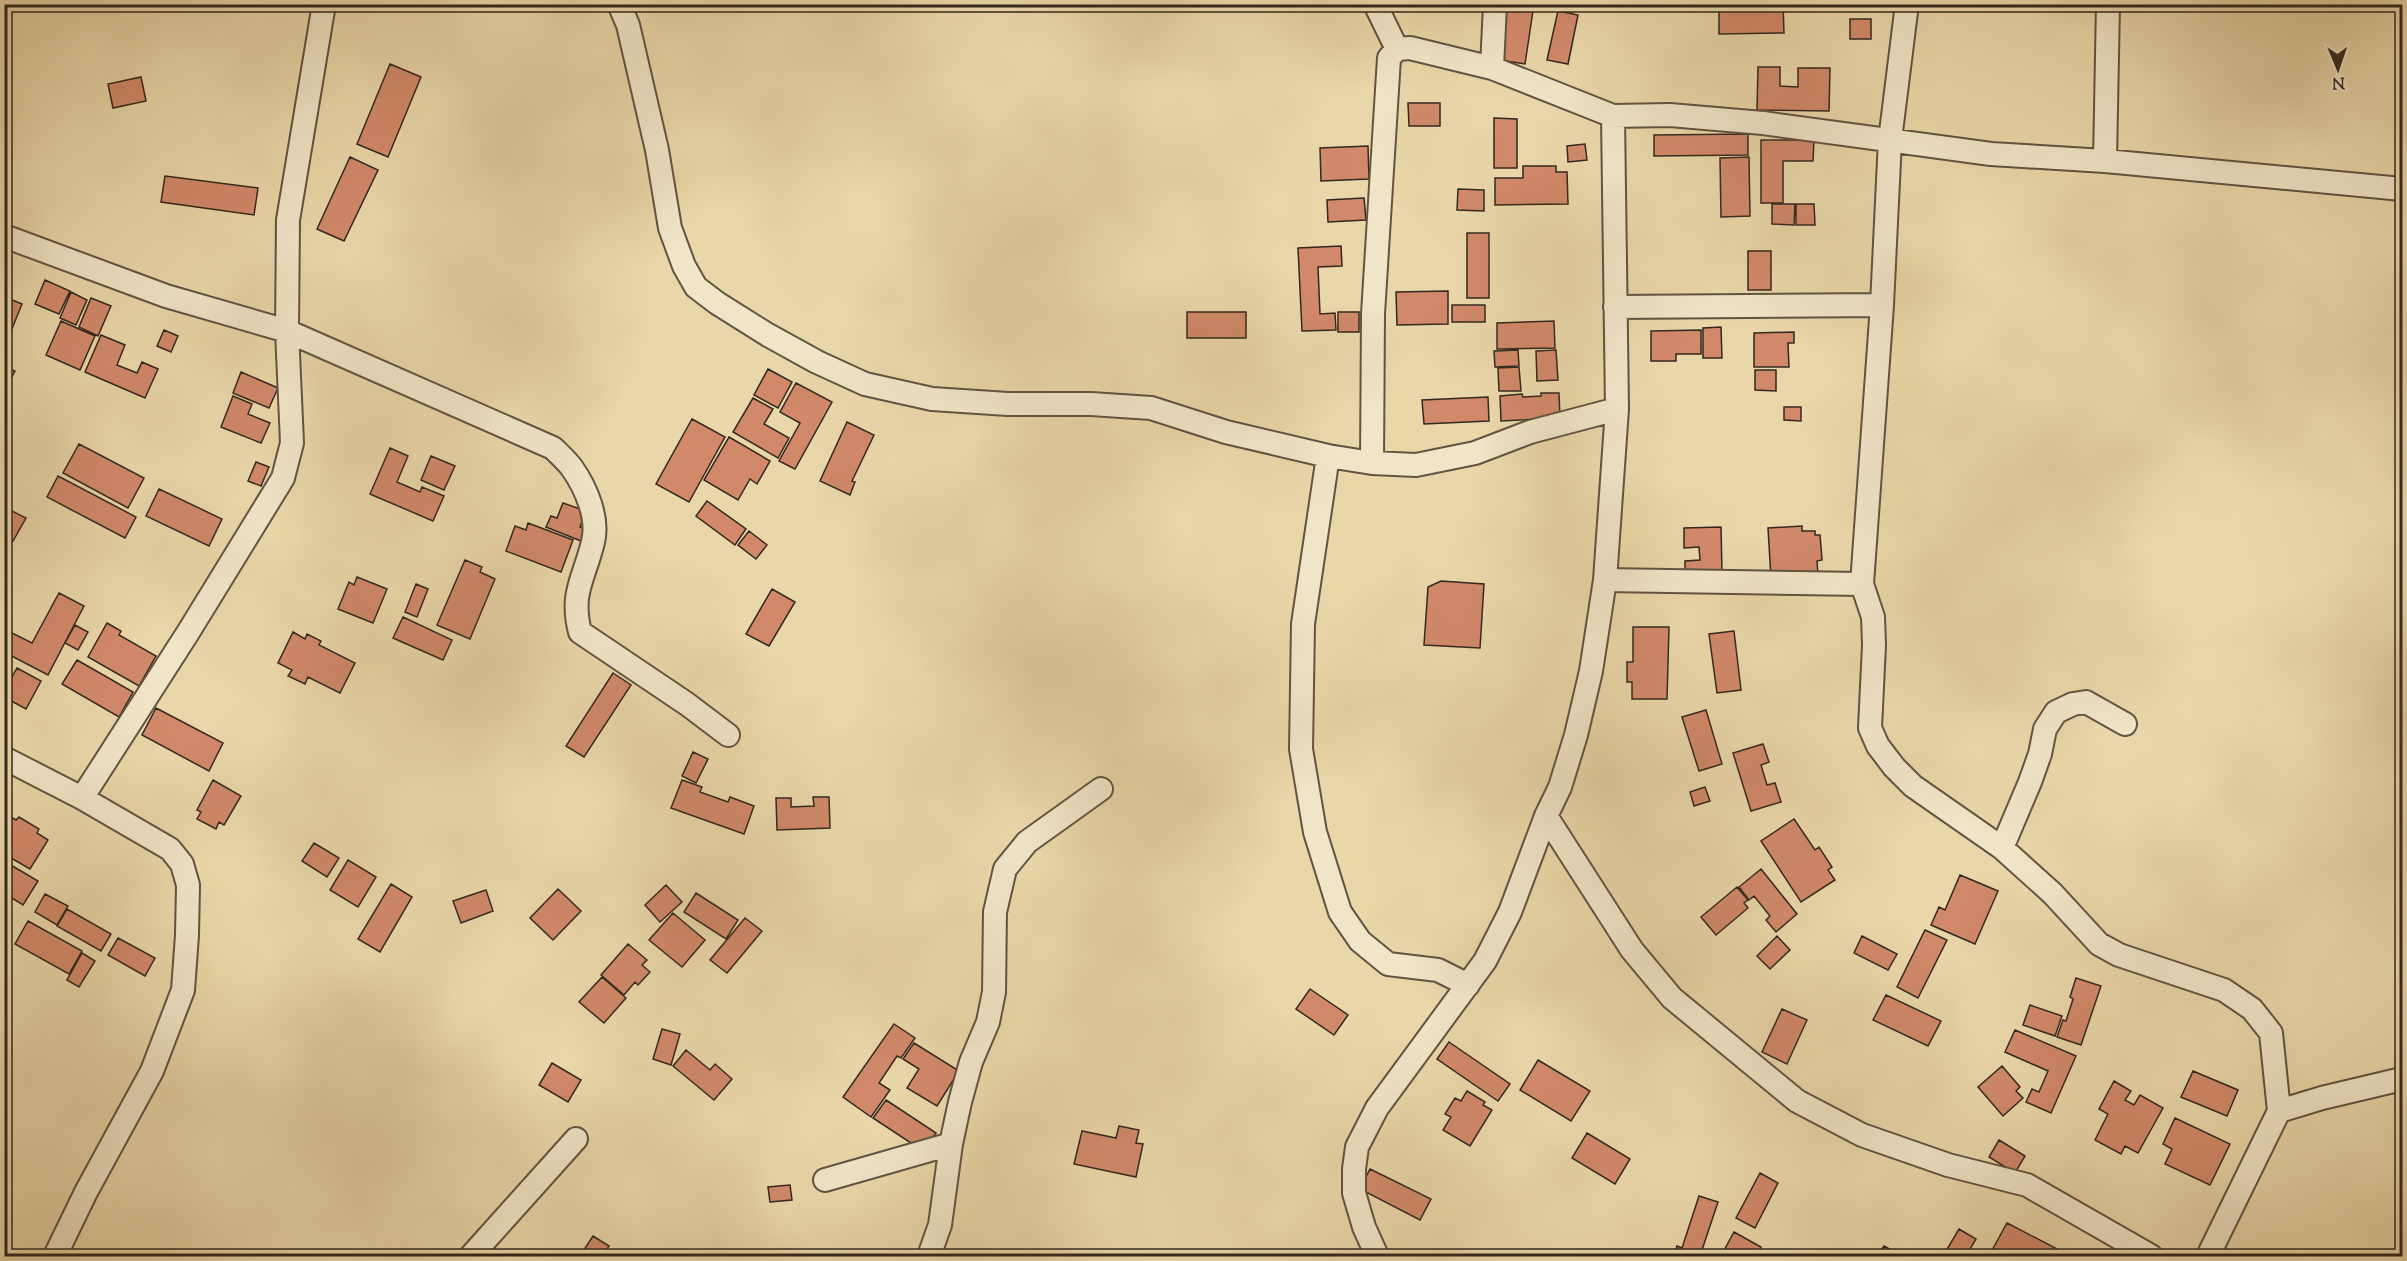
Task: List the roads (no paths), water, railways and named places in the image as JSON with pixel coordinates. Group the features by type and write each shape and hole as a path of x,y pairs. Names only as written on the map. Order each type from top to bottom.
{"street":[{"path":"82,798 189,632 283,478 292,443 287,331 288,220 324,4"},
{"path":"619,4 628,25 657,150 670,228 684,266 696,287 717,303 817,362 865,384 932,399 1008,404 1091,404 1151,408 1226,432 1328,456 1372,463 1416,465 1475,453 1530,432 1617,409"},
{"path":"1375,4 1396,49"},
{"path":"1492,68 1496,4"},
{"path":"1907,4 1890,140 1882,305 1862,584 1873,617 1870,728 1878,746 1913,786 2001,848 2053,894 2099,944 2119,955 2223,990 2252,1009 2271,1033 2279,1111 2208,1257"},
{"path":"2105,161 2108,4"},
{"path":"1372,463 1373,302 1389,58 1396,49 1410,48 1492,68 1612,116 1670,115 1751,122 1991,154 2105,161 2403,189"},
{"path":"1377,1257 1364,1227 1354,1193 1357,1148 1377,1108 1485,961 1510,912 1546,816 1560,787 1576,735 1591,671 1605,580 1617,409 1612,116"},
{"path":"4,236 166,296 287,331 553,448 572,467 588,499 594,518 593,540 575,599 580,632 687,704 728,735"},
{"path":"1615,307 1882,305"},
{"path":"1328,456 1303,624 1301,749 1315,832 1340,912 1360,941 1388,964 1438,970 1468,985"},
{"path":"1605,580 1862,584"},
{"path":"2001,848 2030,782 2040,754 2045,729 2055,712 2073,704 2086,702 2125,724"},
{"path":"4,758 82,798 170,849 182,864 188,885 183,990 152,1071 87,1191 55,1257"},
{"path":"929,1257 940,1225 951,1144 963,1092 971,1062 988,1022 994,992 995,912 1005,869 1027,842 1101,789"},
{"path":"1546,816 1632,950 1672,998 1797,1101 1862,1135 1948,1165 2026,1185 2151,1257"},
{"path":"2279,1111 2322,1098 2403,1079"},
{"path":"471,1257 532,1185 576,1139"},
{"path":"825,1180 951,1144"}]}
